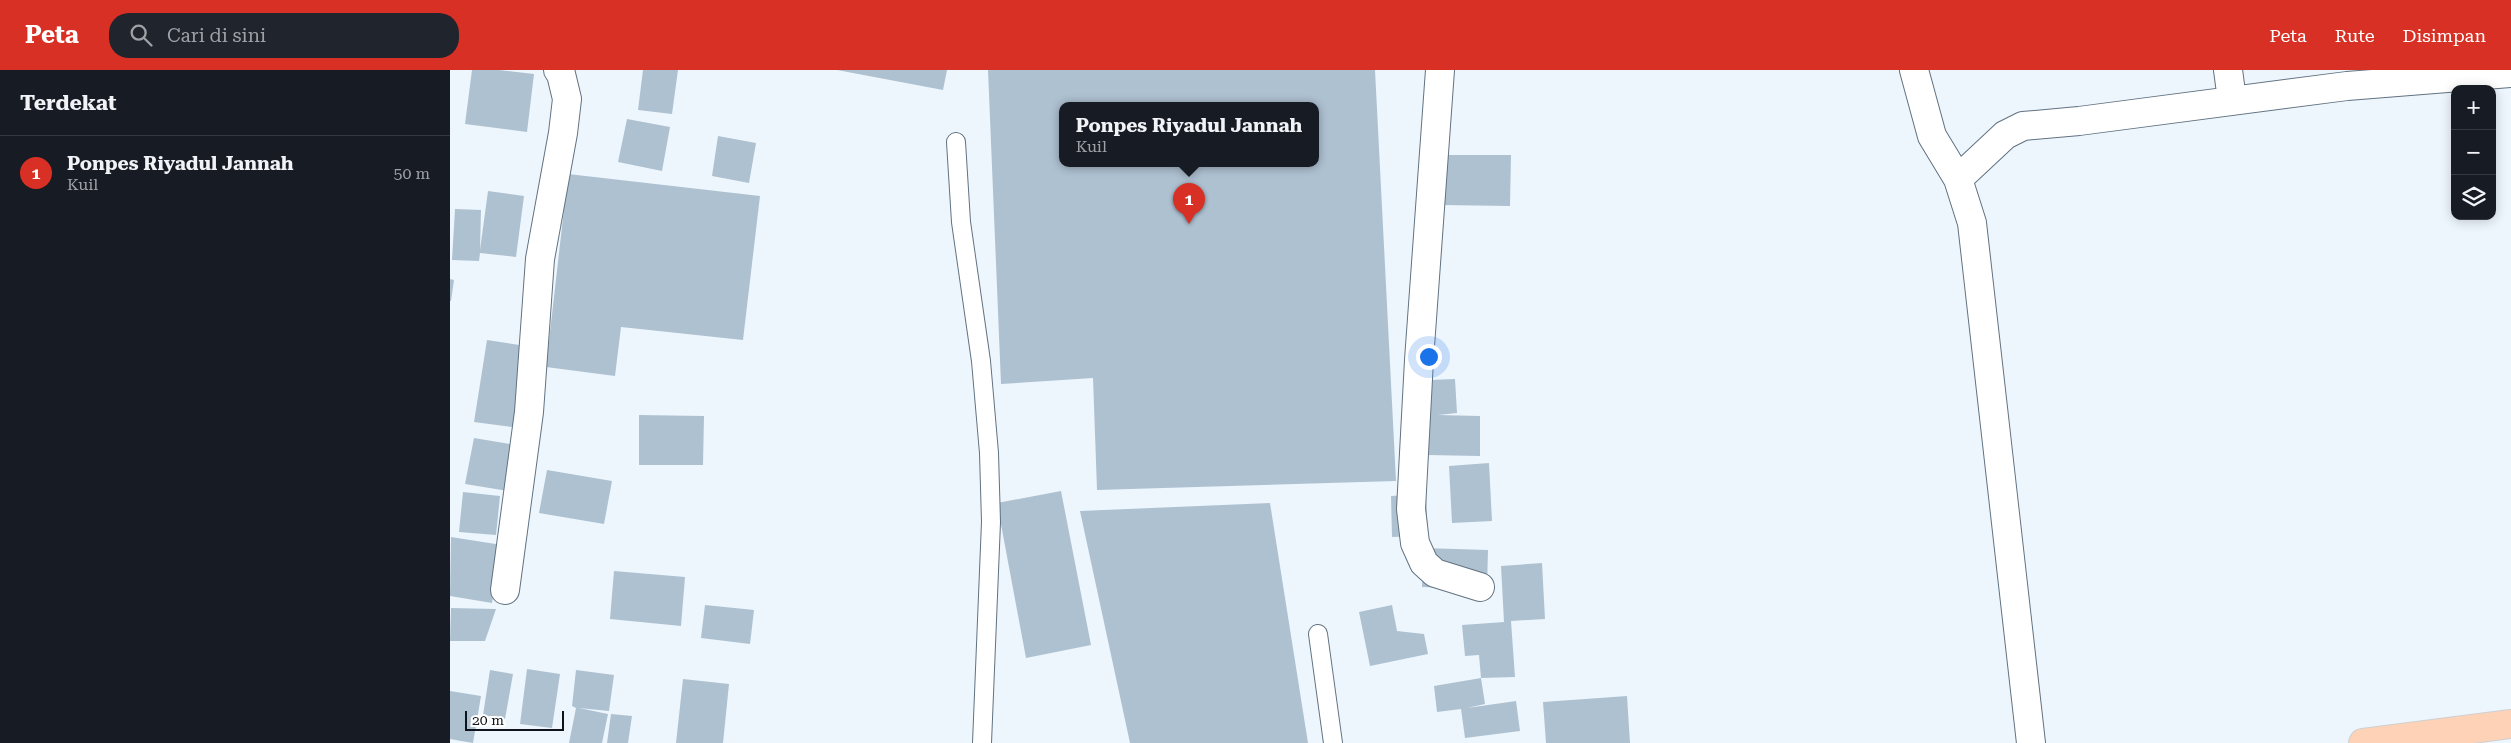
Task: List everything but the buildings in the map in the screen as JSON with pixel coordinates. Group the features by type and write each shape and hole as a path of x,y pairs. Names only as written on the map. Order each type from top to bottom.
{"main road":[{"path":"2363,743 2511,724"}],"street":[{"path":"505,590 529,412 540,259 567,99 561,74 558,70"},
{"path":"1440,70 1418,370 1411,509 1415,543 1424,563 1435,573 1480,587"},
{"path":"1914,70 1932,136 1958,179 1973,233 2031,743"},
{"path":"2228,70 2232,100"},
{"path":"1958,179 2006,135 2023,126 2079,121 2347,86 2511,73"}],"lane":[{"path":"956,142 961,222 981,361 989,453 991,522 982,743"},
{"path":"1318,634 1333,743"}],"place":[{"name":"Ponpes Riyadul Jannah","path":"1189,224"}]}
